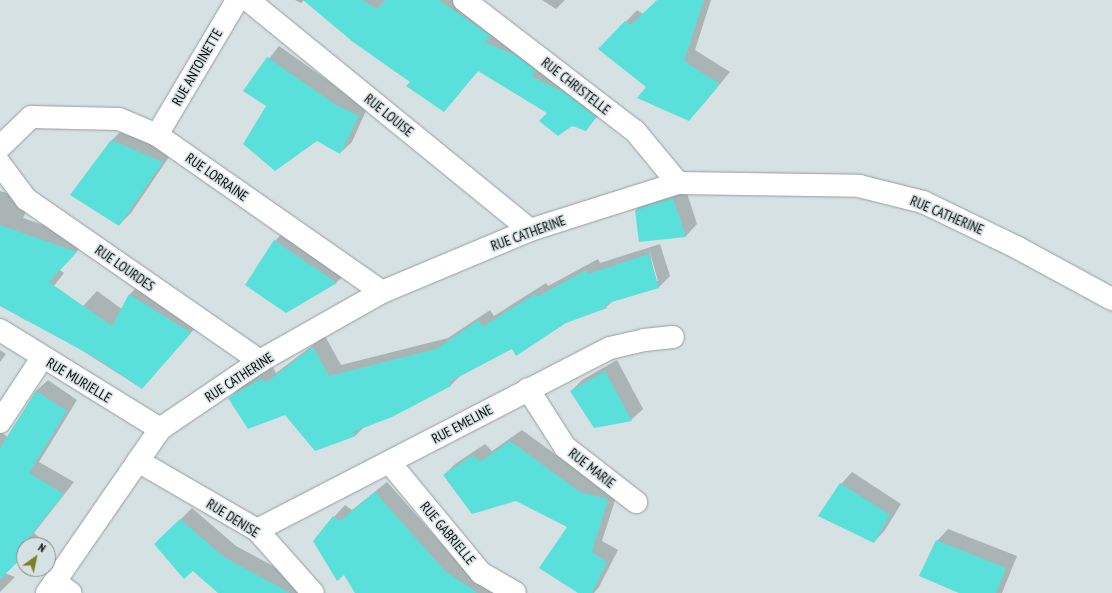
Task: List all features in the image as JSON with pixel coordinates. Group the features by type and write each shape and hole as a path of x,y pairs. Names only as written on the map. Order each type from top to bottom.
{"street":[{"name":"RUE ANTOINETTE","path":"157,135 237,0"},
{"name":"RUE LOUISE","path":"248,0 530,230"},
{"name":"RUE CHRISTELLE","path":"464,0 635,131 678,183"},
{"name":"RUE LORRAINE","path":"0,147 31,117 119,119 157,135 382,292"},
{"name":"RUE LOURDES","path":"0,164 26,199 260,361"},
{"name":"RUE CATHERINE","path":"58,589 138,461 160,429 260,361 382,292 530,230 678,183 860,186 923,202 1018,248 1112,299"},
{"name":"RUE MURIELLE","path":"0,330 42,358 160,429"},
{"name":"RUE EMELINE","path":"257,530 610,348 644,340 673,337"},
{"path":"0,422 42,358"},
{"name":"RUE MARIE","path":"528,389 565,447 636,502"},
{"name":"RUE DENISE","path":"138,461 257,530 313,593"},
{"name":"RUE GABRIELLE","path":"390,462 481,573 515,593"}],"building":[{"path":"303,0 362,0 377,9 385,0 439,0 491,36 484,42 517,56 536,71 531,76 565,93 596,117 586,131 572,126 558,136 539,121 547,113 478,71 444,112 406,86 410,82 353,42"},
{"path":"657,0 704,0 684,61 720,84 689,121 637,98 646,87 598,49 625,21 631,25"},
{"path":"267,57 336,105 359,116 340,154 317,141 275,171 243,144 266,106 243,91"},
{"path":"111,140 163,162 119,226 70,195"},
{"path":"673,198 686,237 639,242 635,210"},
{"path":"0,225 77,252 49,282 112,326 129,294 191,333 142,389 96,358 0,306"},
{"path":"274,240 337,283 286,313 245,285"},
{"path":"649,254 659,288 605,304 607,308 566,323 516,356 512,349 449,382 451,386 392,417 353,432 356,436 315,451 285,415 248,429 228,398 262,378 265,383 313,347 329,376 436,349 479,320 482,327 535,294 537,297 586,270 588,274"},
{"path":"605,371 632,421 594,428 570,391"},
{"path":"36,391 67,411 29,473 64,494 30,537 16,537 16,564 0,579 0,448"},
{"path":"510,441 580,492 608,499 592,552 607,562 592,593 578,593 539,568 567,527 516,501 472,514 443,475 473,455 480,462"},
{"path":"840,483 890,515 874,543 818,516"},
{"path":"375,492 445,571 478,593 355,593 344,575 337,581 313,541 333,516 340,521"},
{"path":"180,519 224,557 290,593 218,593 193,571 184,579 154,544"},
{"path":"936,540 1006,568 996,593 959,593 919,576"}]}
